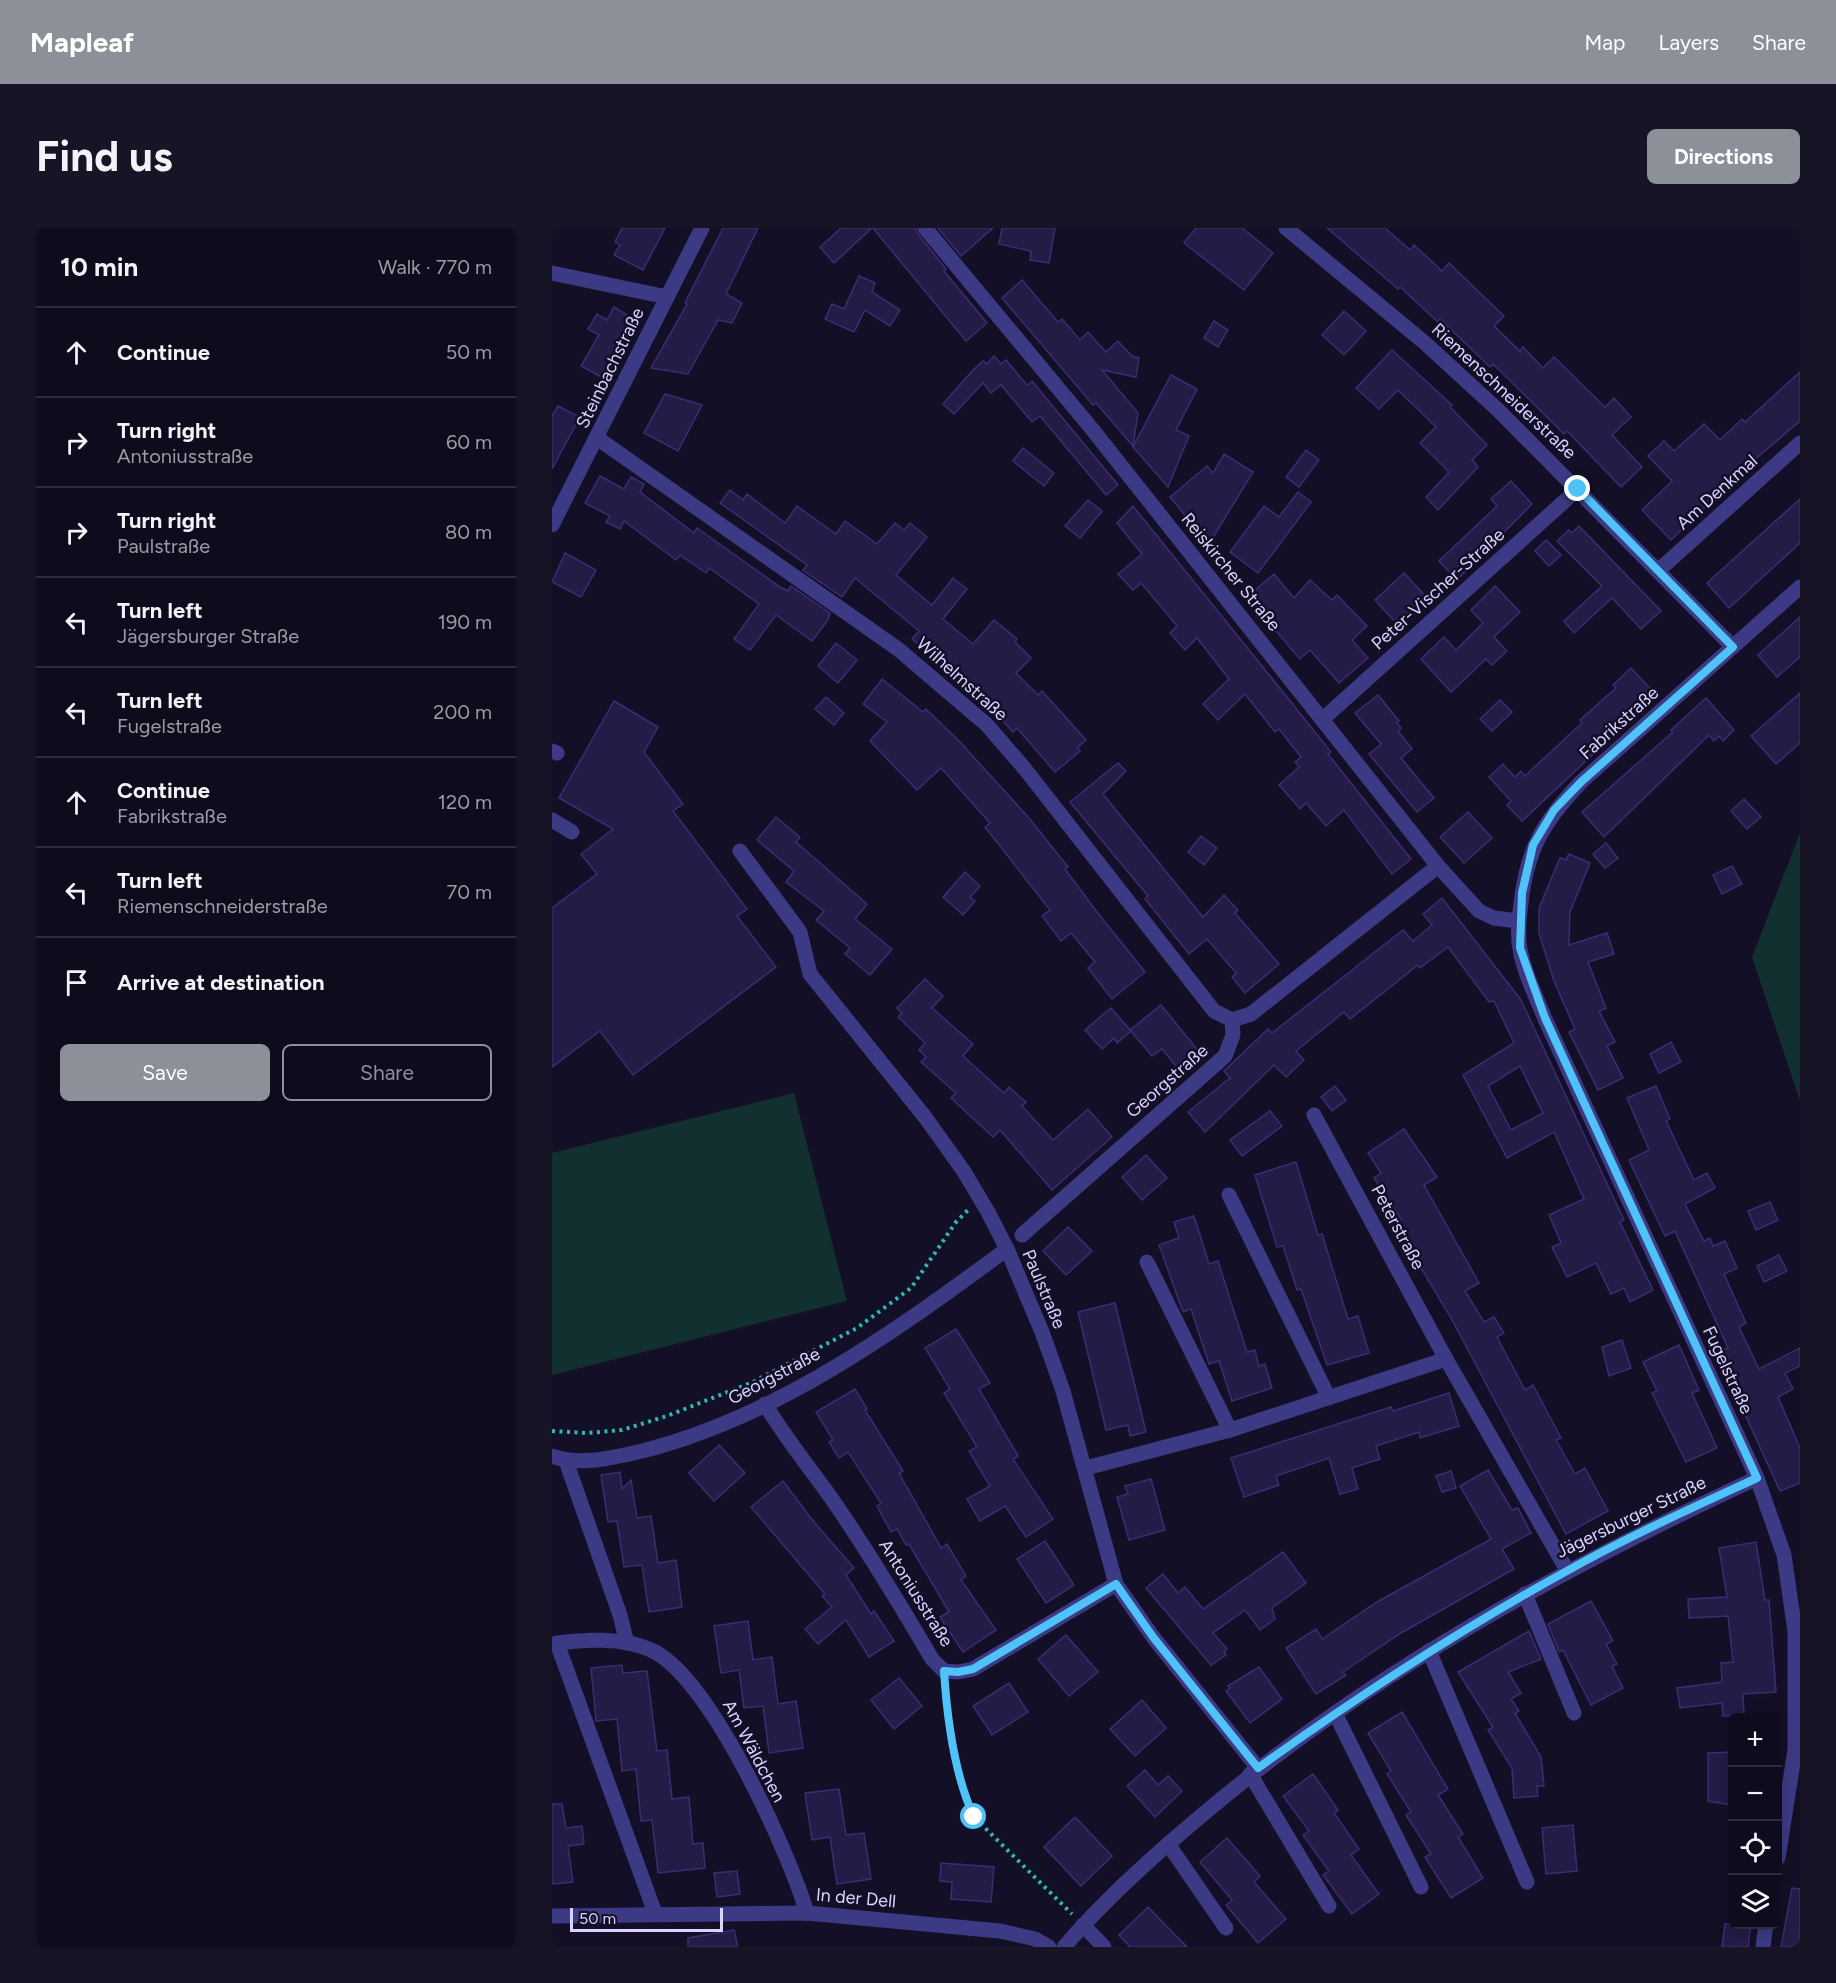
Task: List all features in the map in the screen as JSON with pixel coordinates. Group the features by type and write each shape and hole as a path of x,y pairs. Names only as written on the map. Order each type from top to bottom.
{"street":[{"name":"Steinbachstraße","path":"552,525 702,228"},
{"name":"Reiskircher Straße","path":"925,228 1092,429 1438,866 1479,911 1494,918 1518,921"},
{"name":"Riemenschneiderstraße","path":"1286,228 1425,343 1578,489 1733,647"},
{"path":"552,273 667,297"},
{"name":"Wilhelmstraße","path":"597,438 898,649 987,725 1214,1011 1232,1020"},
{"name":"Am Denkmal","path":"1659,570 1800,444"},
{"name":"Peter-Vischer-Straße","path":"1323,719 1578,489"},
{"name":"Fabrikstraße","path":"1518,921 1527,866 1533,845 1554,810 1581,782 1800,587"},
{"path":"552,820 573,832"},
{"name":"Paulstraße","path":"740,851 800,932 810,974 925,1117 963,1170 1007,1249 1042,1332 1086,1468 1098,1526 1116,1584 1254,1771"},
{"path":"1232,1020 1251,1014 1438,866"},
{"name":"Fugelstraße","path":"1518,921 1520,948 1545,1018 1757,1478 1784,1555 1795,1631 1798,1751 1782,1837"},
{"name":"Georgstraße","path":"1022,1235 1225,1056 1233,1035 1232,1020"},
{"name":"Peterstraße","path":"1314,1115 1446,1359 1567,1570"},
{"path":"1229,1195 1329,1398"},
{"name":"Georgstraße","path":"559,1459 620,1456 663,1445 720,1426 844,1360 916,1316 1007,1249"},
{"path":"1147,1262 1230,1430"},
{"path":"1086,1468 1230,1430 1446,1359"},
{"name":"Antoniusstraße","path":"765,1404 785,1438 831,1498 873,1559 933,1659 944,1671 958,1672 973,1669 1116,1584"},
{"path":"559,1459 620,1615 627,1643"},
{"name":"Jägersburger Straße","path":"1064,1947 1083,1925 1168,1844 1254,1771 1335,1713 1429,1651 1567,1570 1757,1478"},
{"path":"1525,1594 1574,1713"},
{"name":"Am Wäldchen","path":"555,1644 596,1641 627,1643 651,1650 672,1663 699,1693 719,1723 782,1845 798,1883 807,1913"},
{"path":"555,1644 655,1913"},
{"path":"1429,1651 1527,1882"},
{"path":"1335,1713 1421,1887"},
{"path":"1254,1771 1329,1906"},
{"path":"1168,1844 1226,1928"},
{"name":"In der Dell","path":"552,1916 807,1913 1000,1931 1035,1939 1049,1947"},
{"path":"1083,1925 1104,1947"},
{"path":"1763,1947 1766,1929"}],"path":[{"path":"552,1431 587,1433 622,1430 667,1416 764,1376 857,1328 910,1288 956,1222"},
{"path":"944,1671 955,1749 967,1801 974,1817 1083,1925"}],"green space":[{"path":"1800,833 1800,1101 1752,957"},
{"path":"794,1093 847,1301 552,1375 552,1153"}],"building":[{"path":"622,228 665,228 643,270 614,255 620,245 615,242"},
{"path":"723,228 758,228 726,294 742,303 732,323 718,320 688,374 651,368 687,304 685,303"},
{"path":"841,228 872,228 834,263 820,247"},
{"path":"873,228 915,228 946,269 944,271 987,323 966,341"},
{"path":"938,228 993,228 961,256"},
{"path":"1002,228 1055,228 1049,263 1030,260 1031,251 999,244"},
{"path":"1196,228 1242,228 1273,253 1244,290 1184,243"},
{"path":"1327,228 1385,228 1410,250 1414,245 1442,271 1449,263 1504,316 1494,326 1520,351 1523,347 1543,368 1554,357 1605,407 1614,398 1631,417 1612,435 1642,467 1621,487 1567,431 1564,434 1493,364 1490,367 1440,319 1438,322 1400,287 1398,289"},
{"path":"859,276 875,283 872,292 900,310 890,326 865,310 854,332 825,319 832,304 844,309"},
{"path":"1022,280 1058,322 1062,319 1080,340 1088,332 1106,352 1118,341 1132,356 1139,358 1136,377 1102,370 1138,413 1133,446 1096,403 1093,405 1002,298"},
{"path":"614,307 636,320 603,378 581,366 599,335 588,329 597,314 607,320"},
{"path":"1344,311 1366,331 1344,355 1322,335"},
{"path":"1214,321 1228,330 1218,347 1204,338"},
{"path":"1392,350 1452,405 1450,407 1487,445 1472,460 1478,467 1438,510 1426,497 1449,472 1420,443 1436,427 1398,390 1379,409 1356,388"},
{"path":"994,356 1001,364 1006,360 1027,385 1032,381 1118,485 1106,495 1040,416 1032,422 1001,385 991,393 983,383 954,414 943,404 973,370 983,361 987,364"},
{"path":"1800,372 1800,421 1753,461 1671,540 1642,510 1672,481 1648,456 1664,441 1674,451 1704,424 1720,440 1742,419 1745,422"},
{"path":"1171,375 1197,389 1176,430 1189,436 1168,487 1133,447"},
{"path":"665,394 702,405 678,451 644,433"},
{"path":"558,406 580,417 552,469 552,416"},
{"path":"1023,448 1054,473 1044,486 1013,461"},
{"path":"1306,450 1319,460 1299,487 1286,477"},
{"path":"1224,454 1253,472 1209,544 1170,497 1207,466 1213,473"},
{"path":"600,476 624,489 631,477 644,484 640,492 694,533 697,528 780,587 788,591 791,586 830,613 828,620 812,641 776,615 750,650 734,639 759,604 709,568 706,573 680,555 676,560 624,521 620,529 606,522 610,516 585,503"},
{"path":"1511,481 1532,504 1457,580 1439,561 1497,506 1491,499"},
{"path":"730,490 743,500 747,494 785,523 797,506 836,534 845,521 877,544 895,523 904,530 910,523 927,537 896,575 932,605 953,578 967,589 943,619 973,644 994,620 1017,639 1015,642 1031,658 1016,673 1038,695 1042,691 1086,740 1077,748 1080,751 1055,772 1017,728 1013,732 960,676 958,678 912,639 919,631 855,578 842,597 803,570 807,565 720,503"},
{"path":"1298,492 1311,502 1258,573 1230,552 1264,506 1279,517"},
{"path":"1800,499 1800,543 1729,608 1707,583"},
{"path":"1088,500 1102,511 1080,538 1065,526"},
{"path":"1133,506 1331,752 1328,754 1411,859 1392,874 1344,810 1326,826 1306,803 1300,809 1279,785 1299,767 1295,762 1301,757 1279,729 1275,732 1245,694 1218,720 1203,704 1229,679 1197,638 1185,650 1170,633 1177,626 1141,583 1133,590 1118,574 1142,554 1117,523"},
{"path":"1579,526 1661,611 1641,629 1612,598 1574,633 1564,621 1602,586 1557,541 1569,530 1572,533"},
{"path":"1546,540 1561,555 1549,566 1535,551"},
{"path":"565,553 596,570 581,597 552,582"},
{"path":"1404,573 1428,599 1399,626 1375,600"},
{"path":"1274,574 1294,598 1310,580 1332,600 1337,595 1367,626 1352,640 1368,658 1339,683 1310,650 1300,659 1247,597"},
{"path":"1495,586 1520,612 1494,637 1507,651 1492,665 1486,659 1451,692 1421,659 1444,637 1456,650 1483,623 1471,610"},
{"path":"1800,617 1800,657 1777,677 1758,655"},
{"path":"836,643 857,660 838,683 818,666"},
{"path":"1631,668 1656,695 1522,821 1507,805 1511,801 1489,777 1503,764 1515,777 1521,771 1525,776 1582,723 1580,720 1616,688 1613,685"},
{"path":"882,679 923,712 926,709 960,742 1029,818 1068,867 1065,869 1097,912 1145,972 1112,999 1088,968 1095,962 1071,933 1061,941 1042,916 1050,910 985,827 990,823 941,768 917,790 870,741 887,722 863,704"},
{"path":"1800,693 1800,743 1776,764 1751,736"},
{"path":"1378,695 1399,721 1397,723 1401,728 1398,731 1412,749 1401,758 1434,798 1417,812 1369,754 1381,744 1355,713"},
{"path":"826,697 844,713 834,725 815,709"},
{"path":"1706,698 1734,730 1723,741 1719,736 1714,741 1709,735 1604,837 1582,812 1673,732 1671,730"},
{"path":"1500,700 1512,712 1492,731 1480,719"},
{"path":"614,701 658,727 644,752 683,804 673,811 747,909 737,916 776,967 633,1075 600,1031 552,1067 552,908 597,874 581,854 613,829 559,798"},
{"path":"1118,763 1126,771 1103,794 1203,917 1224,895 1238,910 1235,913 1279,964 1245,993 1232,977 1236,973 1207,939 1189,954 1145,899 1148,896 1070,802"},
{"path":"1744,799 1761,817 1747,829 1731,811"},
{"path":"1468,812 1492,838 1464,863 1440,837"},
{"path":"776,817 800,837 796,842 867,904 855,919 892,949 870,975 845,954 850,948 816,920 824,911 786,882 794,871 757,840"},
{"path":"1201,836 1217,848 1204,865 1188,852"},
{"path":"1606,843 1618,858 1605,868 1593,854"},
{"path":"1569,854 1590,863 1570,912 1569,945 1607,933 1614,954 1588,962 1606,1008 1599,1011 1615,1042 1607,1046 1623,1078 1598,1090 1569,1032 1575,1029 1554,981 1539,933 1539,908 1560,858 1566,860"},
{"path":"1732,866 1742,884 1722,894 1713,875"},
{"path":"965,872 980,886 970,897 975,901 963,915 943,897"},
{"path":"1442,898 1521,1000 1624,1220 1620,1222 1653,1290 1630,1302 1624,1288 1611,1294 1596,1263 1567,1277 1552,1247 1561,1243 1549,1215 1584,1199 1554,1132 1507,1158 1463,1075 1514,1043 1494,1001 1489,1002 1448,947 1420,968 1418,965 1350,1019 1344,1012 1296,1051 1304,1060 1286,1077 1274,1065 1205,1132 1188,1112 1230,1078 1224,1071 1268,1029 1272,1033 1403,930 1413,941 1432,925 1423,914","holes":["1520,1066 1543,1113 1511,1130 1488,1086"]},
{"path":"925,979 943,996 932,1008 973,1044 963,1056 1004,1093 1009,1087 1026,1102 1022,1106 1053,1140 1088,1109 1112,1137 1052,1190 1000,1130 993,1137 951,1098 956,1093 921,1062 926,1057 919,1050 925,1043 898,1017 902,1013 897,1008"},
{"path":"1161,1005 1200,1053 1179,1070 1162,1049 1152,1056 1130,1030"},
{"path":"1111,1008 1131,1031 1117,1043 1114,1038 1102,1049 1085,1030"},
{"path":"1671,1042 1681,1062 1659,1073 1650,1054"},
{"path":"1335,1086 1346,1100 1332,1111 1321,1097"},
{"path":"1656,1086 1670,1119 1666,1121 1694,1180 1707,1173 1715,1188 1685,1204 1704,1241 1710,1238 1713,1246 1725,1241 1737,1268 1724,1274 1746,1323 1739,1327 1759,1369 1800,1348 1800,1366 1785,1373 1793,1389 1778,1397 1800,1448 1800,1483 1780,1491 1717,1353 1728,1348 1675,1231 1665,1236 1629,1160 1649,1150 1627,1098"},
{"path":"1270,1111 1282,1126 1242,1156 1230,1140"},
{"path":"1404,1129 1437,1177 1424,1185 1479,1283 1465,1291 1484,1322 1494,1317 1504,1333 1497,1337 1525,1390 1533,1385 1561,1438 1556,1440 1575,1474 1585,1468 1608,1511 1566,1534 1451,1318 1394,1223 1401,1219 1374,1178 1381,1173 1368,1153"},
{"path":"1146,1155 1167,1178 1142,1200 1122,1177"},
{"path":"1296,1162 1318,1235 1322,1234 1348,1319 1358,1316 1369,1353 1327,1365 1301,1289 1297,1290 1283,1246 1277,1247 1255,1175"},
{"path":"1770,1202 1778,1220 1756,1230 1748,1211"},
{"path":"1194,1216 1209,1264 1218,1261 1247,1352 1255,1350 1259,1366 1265,1364 1272,1388 1232,1401 1219,1361 1209,1364 1191,1309 1183,1312 1159,1245 1179,1238 1174,1222"},
{"path":"1068,1227 1092,1251 1066,1275 1043,1251"},
{"path":"1779,1255 1787,1271 1764,1282 1757,1266"},
{"path":"1115,1303 1146,1432 1130,1436 1128,1425 1106,1430 1078,1312"},
{"path":"956,1329 990,1383 979,1389 1018,1456 1013,1459 1053,1519 1026,1537 1005,1506 980,1521 967,1499 990,1486 969,1451 977,1447 944,1393 950,1389 925,1348"},
{"path":"1622,1340 1631,1368 1609,1376 1602,1347"},
{"path":"1679,1345 1699,1390 1692,1393 1717,1448 1686,1462 1652,1393 1657,1391 1643,1362"},
{"path":"855,1389 867,1409 865,1410 903,1471 899,1473 941,1548 947,1544 966,1576 961,1580 996,1630 963,1652 940,1617 949,1612 909,1544 906,1545 897,1529 891,1532 877,1506 881,1503 848,1452 839,1458 829,1442 833,1440 816,1412"},
{"path":"1449,1393 1459,1426 1420,1438 1419,1432 1376,1446 1380,1459 1352,1468 1358,1489 1340,1494 1329,1458 1276,1476 1279,1485 1244,1497 1231,1458 1391,1407 1393,1411"},
{"path":"719,1445 745,1473 714,1501 689,1473"},
{"path":"1488,1470 1512,1510 1518,1508 1531,1533 1502,1549 1514,1569 1401,1633 1343,1672 1346,1675 1316,1694 1286,1648 1316,1629 1322,1639 1377,1602 1491,1539 1460,1486"},
{"path":"1451,1471 1456,1488 1442,1492 1436,1476"},
{"path":"620,1472 622,1489 631,1480 637,1518 651,1516 658,1563 676,1560 682,1607 649,1612 642,1565 624,1567 617,1521 608,1522 601,1475"},
{"path":"1151,1479 1165,1530 1129,1540 1117,1497 1128,1494 1125,1486"},
{"path":"783,1481 814,1522 854,1568 846,1575 871,1614 874,1611 894,1641 869,1657 846,1620 818,1644 805,1629 832,1607 822,1596 825,1594 751,1507"},
{"path":"1045,1541 1074,1585 1046,1603 1017,1559"},
{"path":"1756,1542 1765,1600 1769,1600 1776,1692 1743,1694 1744,1713 1728,1713 1728,1716 1723,1716 1722,1703 1680,1708 1677,1688 1722,1682 1721,1663 1733,1662 1728,1616 1689,1618 1688,1599 1727,1597 1719,1548"},
{"path":"1283,1552 1306,1583 1272,1608 1275,1619 1260,1630 1245,1610 1213,1633 1227,1649 1224,1652 1226,1655 1211,1665 1146,1588 1163,1574 1178,1593 1185,1587 1203,1609"},
{"path":"1591,1601 1613,1641 1606,1644 1617,1664 1612,1666 1623,1688 1591,1705 1563,1650 1559,1652 1548,1624"},
{"path":"748,1621 753,1660 772,1657 778,1704 796,1701 803,1748 769,1753 763,1706 744,1708 739,1670 721,1673 714,1626"},
{"path":"1529,1631 1541,1659 1508,1672 1521,1693 1511,1699 1519,1711 1515,1713 1541,1757 1544,1786 1537,1786 1538,1796 1514,1798 1512,1768 1488,1730 1493,1727 1458,1672"},
{"path":"1066,1635 1098,1672 1069,1696 1038,1659"},
{"path":"622,1665 623,1673 647,1671 657,1751 667,1750 672,1799 689,1797 693,1844 703,1843 705,1868 658,1873 652,1820 641,1821 636,1769 622,1771 617,1719 596,1721 591,1668"},
{"path":"1259,1667 1282,1699 1250,1723 1226,1691 1230,1688 1228,1686"},
{"path":"899,1678 922,1706 894,1729 871,1700"},
{"path":"1009,1683 1028,1712 992,1735 973,1706"},
{"path":"1142,1700 1166,1728 1135,1756 1110,1729"},
{"path":"1402,1712 1448,1789 1438,1795 1463,1834 1458,1837 1483,1878 1451,1898 1425,1857 1431,1854 1406,1815 1411,1812 1387,1774 1391,1771 1368,1733"},
{"path":"1728,1752 1728,1804 1708,1801 1708,1753"},
{"path":"1145,1770 1158,1785 1168,1776 1182,1791 1155,1817 1127,1786"},
{"path":"1313,1774 1338,1810 1334,1813 1359,1849 1351,1855 1379,1894 1352,1914 1323,1875 1329,1871 1303,1835 1309,1831 1283,1796"},
{"path":"839,1789 846,1835 864,1833 871,1879 837,1884 830,1837 812,1840 805,1793"},
{"path":"552,1804 562,1804 566,1828 582,1826 584,1844 568,1846 573,1882 552,1884"},
{"path":"1075,1817 1112,1856 1081,1886 1044,1847"},
{"path":"1573,1825 1577,1871 1546,1874 1542,1828"},
{"path":"1227,1838 1260,1876 1254,1882 1286,1919 1258,1943 1226,1905 1232,1900 1200,1862"},
{"path":"941,1863 994,1867 991,1902 951,1899 952,1882 940,1881"},
{"path":"737,1871 740,1894 717,1897 714,1873"},
{"path":"1792,1888 1800,1889 1800,1947 1781,1947"},
{"path":"1148,1907 1187,1947 1130,1947 1119,1935"},
{"path":"1725,1924 1728,1924 1728,1929 1750,1929 1748,1947 1722,1947"},
{"path":"734,1930 738,1947 688,1947 688,1938"}],"route":[{"path":"974,1817 967,1801 955,1749 944,1671 958,1672 973,1669 1116,1584 1153,1637 1258,1768 1372,1687 1494,1612 1567,1570 1757,1478 1545,1018 1527,975 1520,948 1518,921 1527,866 1533,845 1554,810 1581,782 1733,647 1578,489"}]}
